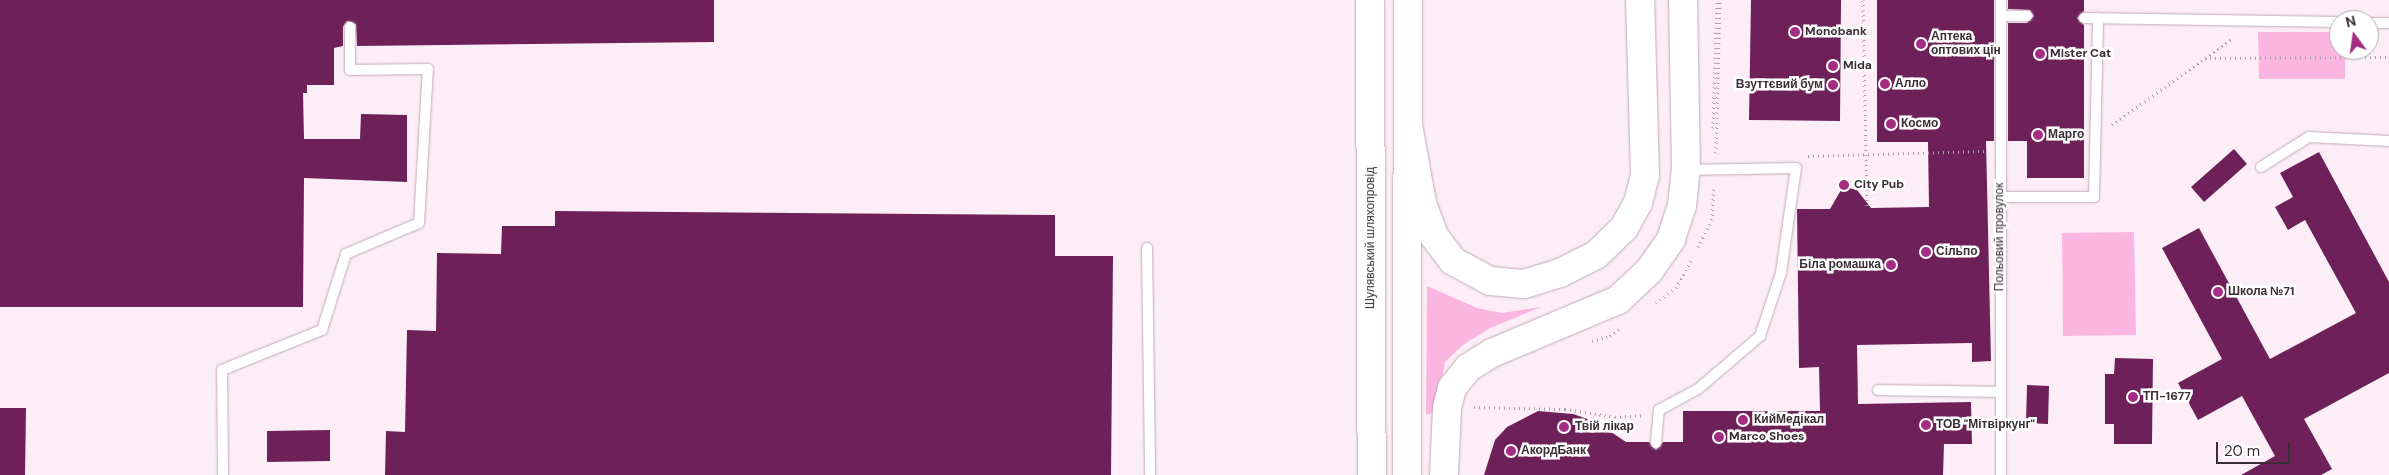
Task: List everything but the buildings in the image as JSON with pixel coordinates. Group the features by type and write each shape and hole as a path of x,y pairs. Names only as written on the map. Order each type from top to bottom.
{"main road":[{"name":"Шулявський шляхопровід","path":"1370,0 1372,475"},
{"path":"1407,475 1408,0"},
{"path":"1408,125 1422,203 1434,236 1453,261 1490,281 1524,284 1560,273 1596,255 1624,228 1638,203 1645,175 1640,0"},
{"path":"1444,475 1447,408 1452,388 1468,368 1492,354 1618,300 1649,271 1671,238 1682,206 1686,170 1683,0"}],"lane":[{"name":"Польовий провулок","path":"2001,0 1999,197 2002,475"},
{"path":"2001,16 2027,16"},
{"path":"2084,18 2329,22"},
{"path":"1999,197 2094,197 2098,18"},
{"path":"223,475 222,370 322,330 346,254 419,223 428,69 350,70 350,27"},
{"path":"2261,167 2310,137 2389,141"},
{"path":"1656,442 1659,410 1698,389 1760,336 1781,274 1796,168 1686,170"},
{"path":"1147,248 1150,475"},
{"path":"1878,390 2001,392"}],"path":[{"path":"1716,148 1720,0"},
{"path":"1863,0 1867,208"},
{"path":"2096,137 2256,21"},
{"path":"2205,58 2389,57"},
{"path":"1800,156 1980,152"},
{"path":"1468,407 1565,409 1615,417 1633,417 1659,410"}],"shaded area":[{"path":"2258,32 2329,32 2329,60 2345,60 2345,79 2259,79"},
{"path":"2134,232 2136,335 2063,336 2062,233"},
{"path":"1427,286 1477,308 1502,313 1541,307 1490,328 1463,345 1445,362 1435,412 1426,415"}],"place":[{"name":"Monobank","path":"1795,32"},
{"name":"Аптека оптових цін","path":"1921,44"},
{"name":"Mister Cat","path":"2040,54"},
{"name":"Mida","path":"1833,66"},
{"name":"Алло","path":"1885,84"},
{"name":"Взуттєвий бум","path":"1833,85"},
{"name":"Космо","path":"1891,124"},
{"name":"Марго","path":"2038,135"},
{"name":"City Pub","path":"1844,185"},
{"name":"Сільпо","path":"1926,252"},
{"name":"Біла ромашка","path":"1891,265"},
{"name":"Школа №71","path":"2218,292"},
{"name":"ТП-1677","path":"2133,397"},
{"name":"КийМедікал","path":"1743,420"},
{"name":"ТОВ \"Мітвіркунг\"","path":"1926,425"},
{"name":"Твій лікар","path":"1564,427"},
{"name":"Marco Shoes","path":"1719,437"},
{"name":"АкордБанк","path":"1511,451"}]}
